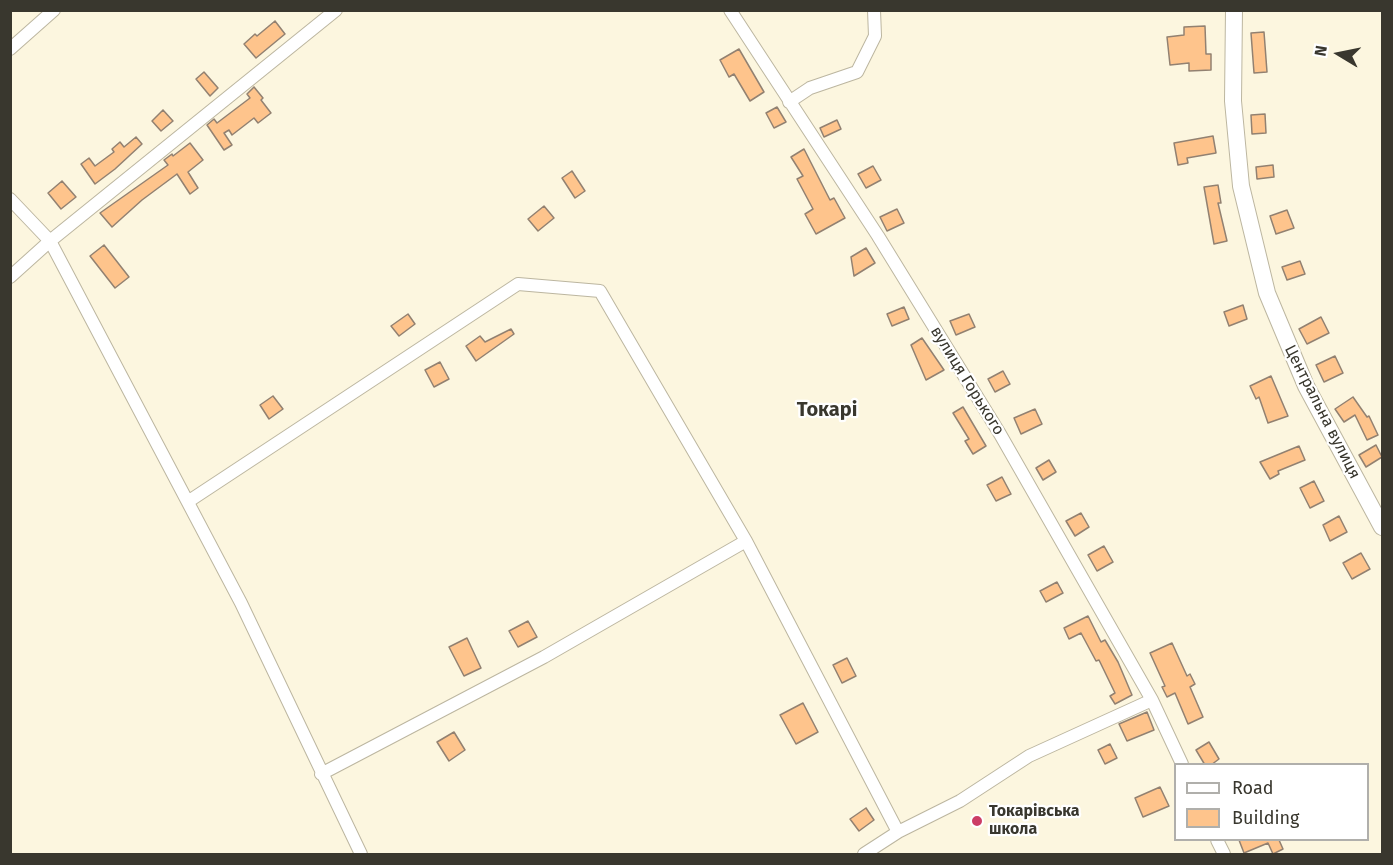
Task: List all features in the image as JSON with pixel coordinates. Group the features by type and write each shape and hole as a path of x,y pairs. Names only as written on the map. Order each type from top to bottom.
{"street":[{"path":"10,49 54,10"},
{"path":"10,277 50,241 336,10"},
{"name":"вулиця Горького","path":"730,10 878,236 1000,434 1152,700 1181,763"},
{"path":"789,102 810,88 858,72 875,36 874,10"},
{"name":"Центральна вулиця","path":"1234,10 1233,100 1241,186 1267,293 1306,386 1383,527"},
{"path":"10,199 50,241 241,603 361,855"},
{"path":"189,501 518,284 600,291 746,541 898,832"},
{"path":"321,774 544,657 746,541"},
{"path":"864,855 898,832 960,801 1029,756 1152,700"},
{"path":"1217,841 1224,855"}],"building":[{"path":"275,21 285,34 256,58 244,44"},
{"path":"1205,26 1206,54 1211,54 1211,70 1189,71 1189,63 1170,65 1167,37 1184,35 1184,27"},
{"path":"1264,32 1267,72 1254,73 1251,33"},
{"path":"739,49 764,92 750,101 734,74 729,77 720,60"},
{"path":"204,72 218,88 210,96 196,79"},
{"path":"254,87 271,113 258,123 254,118 232,135 229,130 224,133 232,145 224,150 207,125 214,119 217,123 250,98 247,94"},
{"path":"777,107 786,122 774,128 766,113"},
{"path":"163,110 173,121 161,131 152,121"},
{"path":"1265,114 1266,133 1252,134 1251,115"},
{"path":"837,120 841,129 824,137 820,128"},
{"path":"1213,136 1216,153 1187,158 1188,163 1178,165 1174,143"},
{"path":"136,137 142,144 95,184 81,164 89,158 95,166 114,152 112,149 120,142 124,147"},
{"path":"190,143 203,160 188,172 198,188 190,194 177,174 142,200 112,227 100,213 168,165 164,160"},
{"path":"804,149 830,200 834,198 845,218 816,234 805,214 813,209 797,179 803,176 791,157"},
{"path":"1273,165 1274,177 1257,179 1256,167"},
{"path":"873,166 881,180 866,188 858,174"},
{"path":"572,171 585,191 575,198 562,178"},
{"path":"62,181 76,197 61,209 48,193"},
{"path":"1218,185 1221,203 1218,203 1227,241 1214,244 1204,187"},
{"path":"544,206 554,218 538,231 528,219"},
{"path":"897,209 904,223 887,231 880,217"},
{"path":"1287,210 1294,228 1276,234 1270,216"},
{"path":"104,245 129,277 115,288 90,256"},
{"path":"866,248 875,263 854,276 851,257"},
{"path":"1300,261 1305,274 1287,280 1282,267"},
{"path":"1243,305 1247,319 1229,326 1224,312"},
{"path":"904,307 909,319 892,326 887,314"},
{"path":"408,314 415,324 399,336 391,326"},
{"path":"969,314 975,327 956,335 950,321"},
{"path":"1321,317 1329,333 1307,344 1299,329"},
{"path":"511,329 514,334 476,361 466,346 480,336 485,342"},
{"path":"922,338 944,370 926,380 911,345"},
{"path":"1335,356 1343,373 1324,382 1316,365"},
{"path":"440,362 449,379 434,387 425,370"},
{"path":"1003,371 1010,384 995,392 988,379"},
{"path":"1271,376 1288,416 1268,423 1259,397 1256,399 1250,386"},
{"path":"273,396 283,409 269,419 260,405"},
{"path":"1353,397 1367,417 1369,416 1378,435 1367,440 1355,415 1344,422 1335,409"},
{"path":"963,407 986,446 973,454 965,441 969,439 953,413"},
{"path":"1035,409 1042,424 1021,434 1014,418"},
{"path":"1376,445 1382,457 1366,467 1359,455"},
{"path":"1299,446 1305,460 1278,471 1279,474 1270,479 1260,462"},
{"path":"1049,460 1056,472 1043,480 1036,468"},
{"path":"1002,477 1011,494 996,501 987,485"},
{"path":"1314,481 1324,501 1310,508 1300,488"},
{"path":"1081,513 1089,527 1075,536 1066,521"},
{"path":"1339,516 1347,532 1330,541 1323,525"},
{"path":"1104,546 1113,562 1097,571 1088,555"},
{"path":"1361,553 1370,569 1352,579 1343,563"},
{"path":"1057,582 1063,593 1046,602 1040,591"},
{"path":"1088,616 1101,642 1105,640 1118,662 1132,695 1115,704 1110,696 1115,693 1099,660 1096,661 1081,633 1069,639 1064,628"},
{"path":"528,621 537,637 518,647 509,631"},
{"path":"467,638 481,668 464,676 449,647"},
{"path":"1172,643 1187,676 1190,674 1195,684 1190,687 1203,717 1188,724 1175,693 1167,697 1162,687 1165,686 1150,653"},
{"path":"847,658 856,676 842,683 833,665"},
{"path":"803,703 818,732 796,744 780,715"},
{"path":"1147,712 1154,730 1127,741 1119,724"},
{"path":"454,732 465,750 449,761 437,742"},
{"path":"1209,742 1219,759 1214,763 1204,763 1196,750"},
{"path":"1110,744 1117,758 1105,764 1098,750"},
{"path":"1160,787 1169,806 1143,817 1135,798"},
{"path":"866,808 874,820 859,831 850,819"},
{"path":"1239,841 1279,841 1283,849 1273,854 1268,843 1244,853"}],"place":[{"name":"Токарівська школа","path":"977,821"}],"district":[{"name":"Токарі","path":"827,410"}]}
